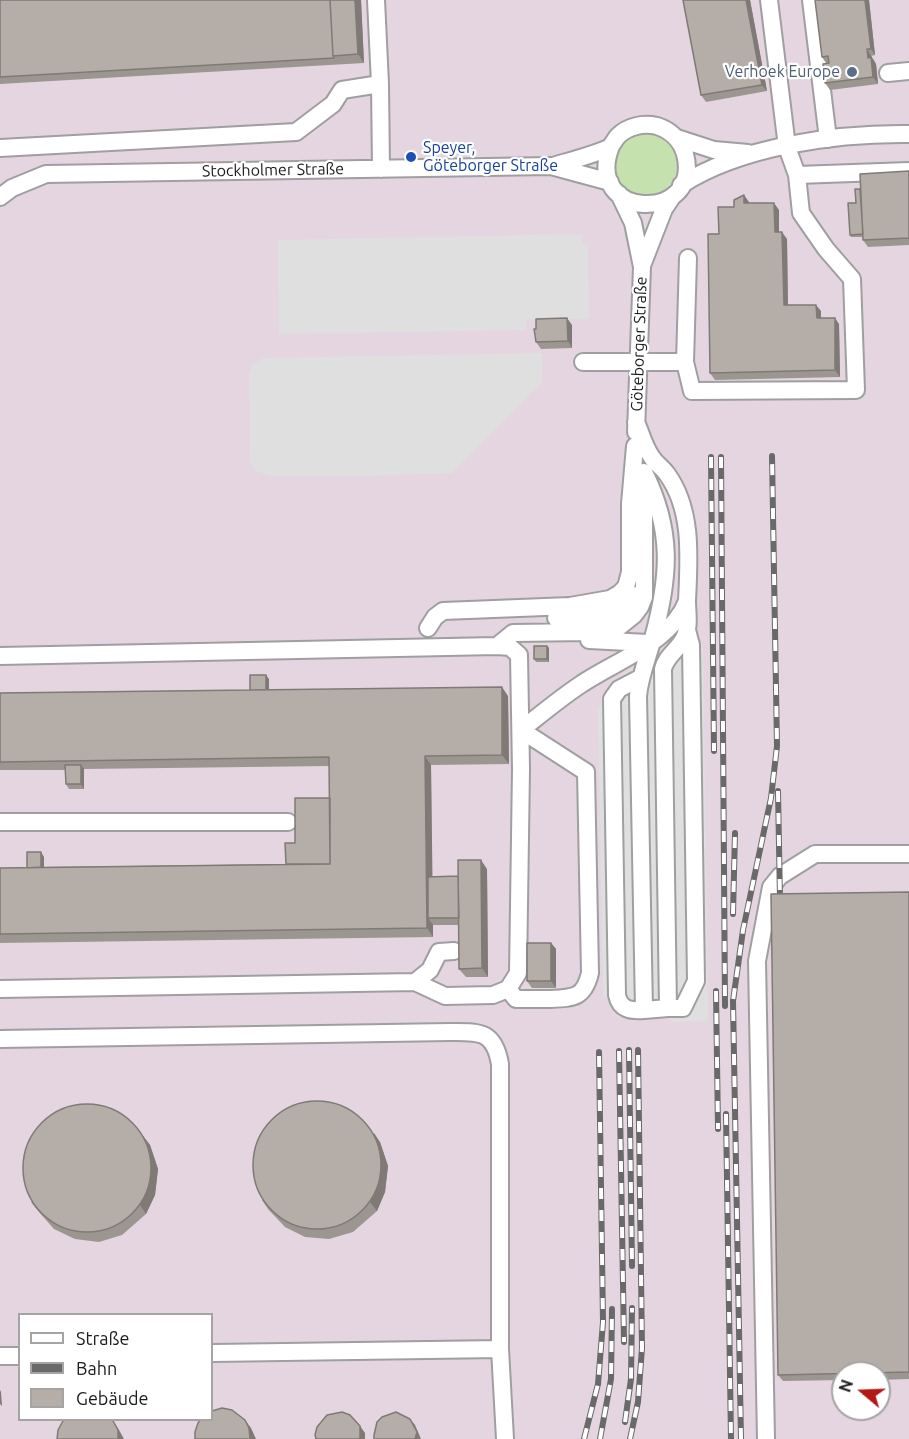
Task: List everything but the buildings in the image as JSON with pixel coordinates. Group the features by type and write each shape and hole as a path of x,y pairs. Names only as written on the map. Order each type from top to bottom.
{"street":[{"path":"376,0 381,169"},
{"path":"688,258 685,362 692,391 856,390 852,279 826,249 801,213 797,175 787,147 769,0"},
{"path":"811,0 828,139"},
{"path":"888,73 909,71"},
{"path":"0,148 296,132 333,104 342,90 380,84"},
{"name":"Stockholmer Straße","path":"0,197 12,188 46,174 551,166 611,146 623,132 642,125 661,127 677,138 714,150 752,153"},
{"name":"Stockholmer Straße","path":"551,166 614,188 627,200 646,206 656,204 700,174 752,153 860,135 909,134"},
{"path":"677,138 686,161 686,174 677,190"},
{"path":"611,146 606,165 614,188"},
{"path":"797,175 909,171"},
{"name":"Göteborger Straße","path":"414,648 435,617 443,611 570,606 610,599 626,587 630,572 630,504 635,446 642,267 633,223 614,188"},
{"name":"Göteborger Straße","path":"642,267 664,208 677,190"},
{"path":"583,362 685,362"},
{"path":"636,422 651,458 666,473 683,509 687,534 687,630 685,638 664,662 663,669 668,1008"},
{"path":"635,446 652,488 665,531 666,551 663,602 640,678 638,707 644,1010"},
{"path":"497,646 513,633 588,632 620,627 640,607 644,597 644,472"},
{"path":"428,628 441,621 587,617 606,614 624,609 635,600 644,577"},
{"path":"521,730 580,685 668,630 683,610 687,600"},
{"path":"640,678 619,689 612,699 617,995 624,1008 634,1011 683,1008 696,981 691,645 687,630"},
{"path":"0,989 415,982 445,996 493,995 508,988 518,973 521,730 519,655 529,643 538,641 574,639 650,642"},
{"path":"0,656 497,646 510,647 519,655"},
{"path":"508,988 516,999 572,998 581,993 587,985 590,973 586,772 521,730"},
{"path":"0,822 288,822"},
{"path":"766,1439 757,961 771,887 780,876 815,854 909,854"},
{"path":"415,982 430,970 439,952 454,951"},
{"path":"0,1039 450,1032 476,1032 489,1038 495,1043 500,1064 500,1349 505,1439"},
{"path":"213,1353 500,1349"},
{"path":"0,1356 18,1356"}],"shaded area":[{"path":"0,0 909,0 909,1439 0,1439"},
{"path":"582,234 582,244 588,245 589,319 526,320 526,330 279,334 278,240"},
{"path":"542,353 542,382 452,473 270,476 256,471 250,462 249,375 252,365 263,358"},
{"path":"703,645 708,1021 675,1022 603,997 598,709 606,693 638,670 660,677 682,647"}],"green space":[{"path":"640,134 652,134 668,143 675,153 677,165 675,177 668,187 652,196 640,196 629,191 620,182 615,171 615,159 620,148 629,139"}],"railway":[{"path":"741,1439 733,1001 743,930 771,798 777,746 772,456"},
{"path":"711,457 714,751"},
{"path":"721,457 725,1006"},
{"path":"778,791 780,900"},
{"path":"733,914 735,833"},
{"path":"716,991 718,1129"},
{"path":"629,1050 632,1266"},
{"path":"630,1439 638,1402 642,1348 638,1050"},
{"path":"619,1051 624,1342"},
{"path":"584,1439 598,1384 603,1322 599,1052"},
{"path":"726,1114 731,1439"},
{"path":"625,1422 631,1379 632,1308"},
{"path":"600,1439 611,1379 612,1309"}],"place":[{"name":"Verhoek Europe","path":"852,72"},
{"name":"Speyer, Göteborger Straße","path":"411,157"}]}
